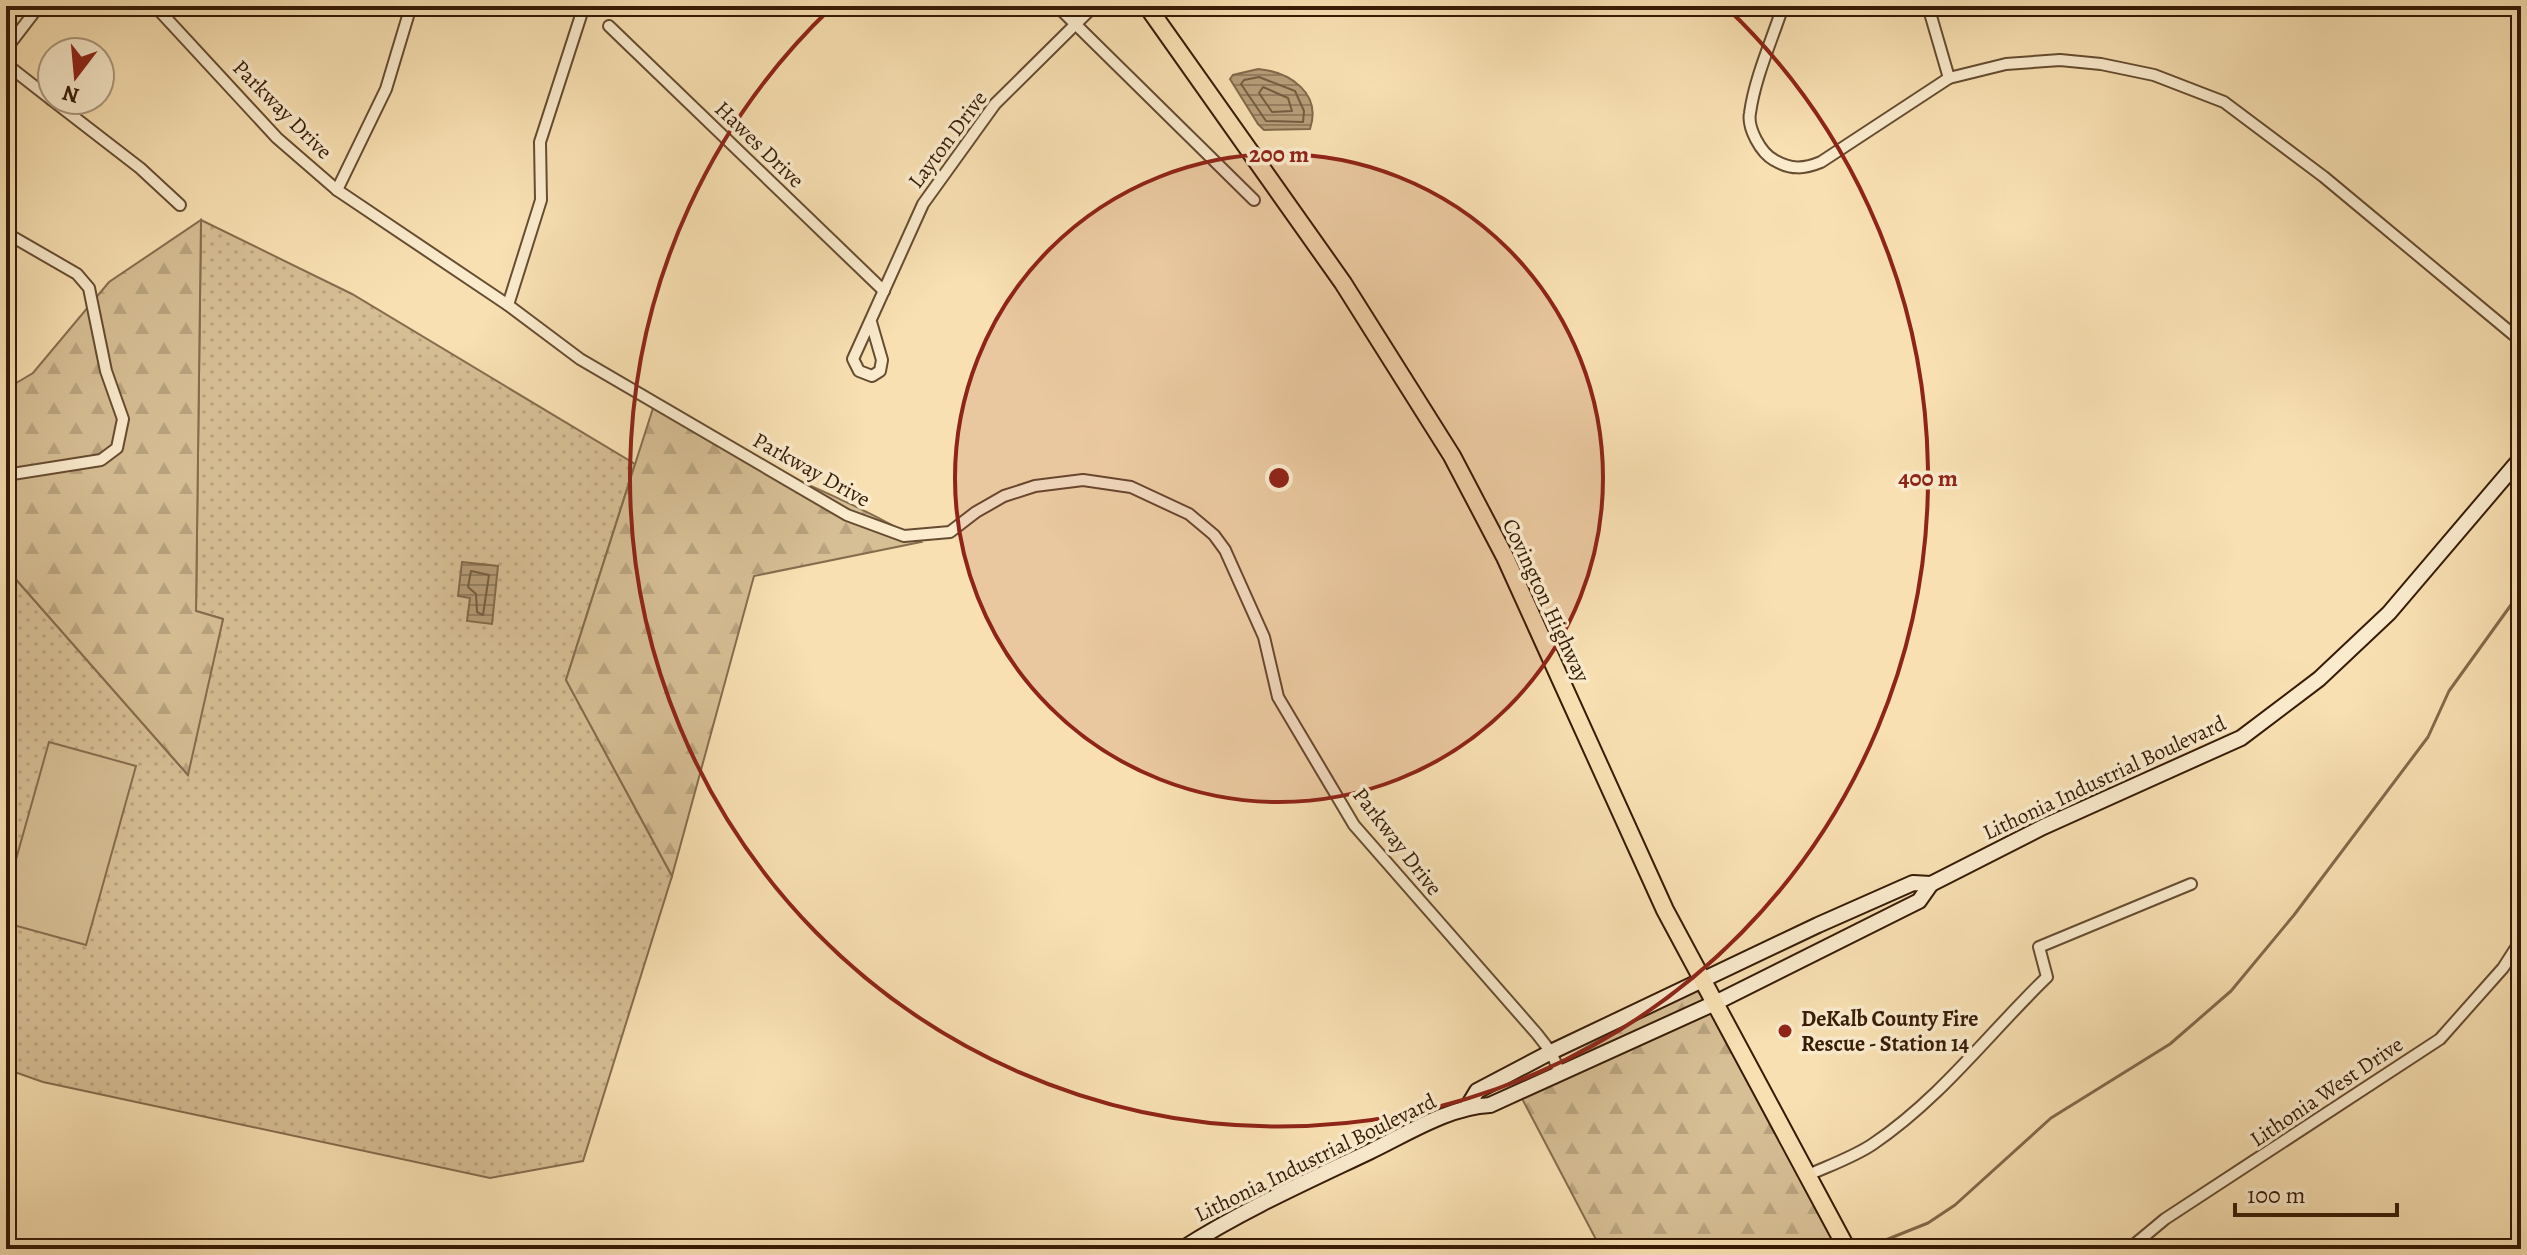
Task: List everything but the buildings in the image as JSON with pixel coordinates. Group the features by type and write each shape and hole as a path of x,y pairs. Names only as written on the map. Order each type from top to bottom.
{"main road":[{"name":"Covington Highway","path":"1147,6 1343,283 1452,456 1505,557 1665,910 1847,1249"},
{"name":"Lithonia Industrial Boulevard","path":"1182,1249 1267,1201 1468,1106 1490,1105 1715,1003 1919,901 1931,884 2043,827 2241,738 2319,679 2389,613 2521,458"},
{"name":"Lithonia Industrial Boulevard","path":"1468,1106 1477,1091 1551,1052 1913,883 1931,884"}],"street":[{"path":"6,49 39,6"},
{"name":"Parkway Drive","path":"155,6 277,138 337,190 508,305 580,359 847,515 904,536 950,532 1004,496 1067,481 1099,481 1131,487 1189,514 1214,535 1225,550 1264,637 1278,697 1354,825 1551,1052 1560,1073"},
{"path":"337,190 386,89 411,6"},
{"path":"508,305 541,200 540,142 584,6"},
{"path":"1057,6 1254,200"},
{"name":"Layton Drive","path":"871,322 882,360 880,371 872,376 859,371 853,359 923,204 995,104 1094,6"},
{"path":"1783,6 1749,116 1756,138 1767,157 1785,167 1805,168 1821,162 1949,78 2006,64 2060,60 2101,64 2154,75 2224,102 2324,177 2521,341"},
{"path":"1928,6 1949,78"},
{"name":"Hawes Drive","path":"609,26 884,291"},
{"path":"6,64 36,87"},
{"path":"73,116 140,168 180,205"},
{"path":"6,233 77,274 89,288 106,371 123,419 117,448 101,460 6,475"},
{"path":"1806,1176 1873,1144 1935,1095 1982,1048 1998,1024 2047,977 2039,947 2191,884"},
{"name":"Lithonia West Drive","path":"2129,1249 2165,1219 2440,1039 2503,968 2521,940"}],"green space":[{"path":"201,220 352,294 635,464 566,680 672,876 583,1161 490,1178 43,1082 6,1069 6,568 187,774 223,619 196,611"},
{"path":"201,220 196,611 223,619 188,775 6,568 6,389 33,373 109,282"},
{"path":"654,405 719,443 855,506 921,542 754,576 672,876 566,680"},
{"path":"49,742 136,766 86,945 6,923 6,895"},
{"path":"1703,981 1786,1139 1856,1249 1601,1249 1516,1087"}],"water":[{"path":"1258,69 1292,80 1307,95 1313,116 1310,129 1264,130 1258,124 1230,79 1233,75"},
{"path":"462,562 498,566 492,624 467,621 470,598 458,596"}],"waterway":[{"path":"1873,1245 1928,1223 1955,1205 2051,1118 2170,1044 2231,991 2294,915 2428,737 2449,691 2521,591"}],"place":[{"name":"DeKalb County Fire Rescue - Station 14","path":"1785,1031"}]}
